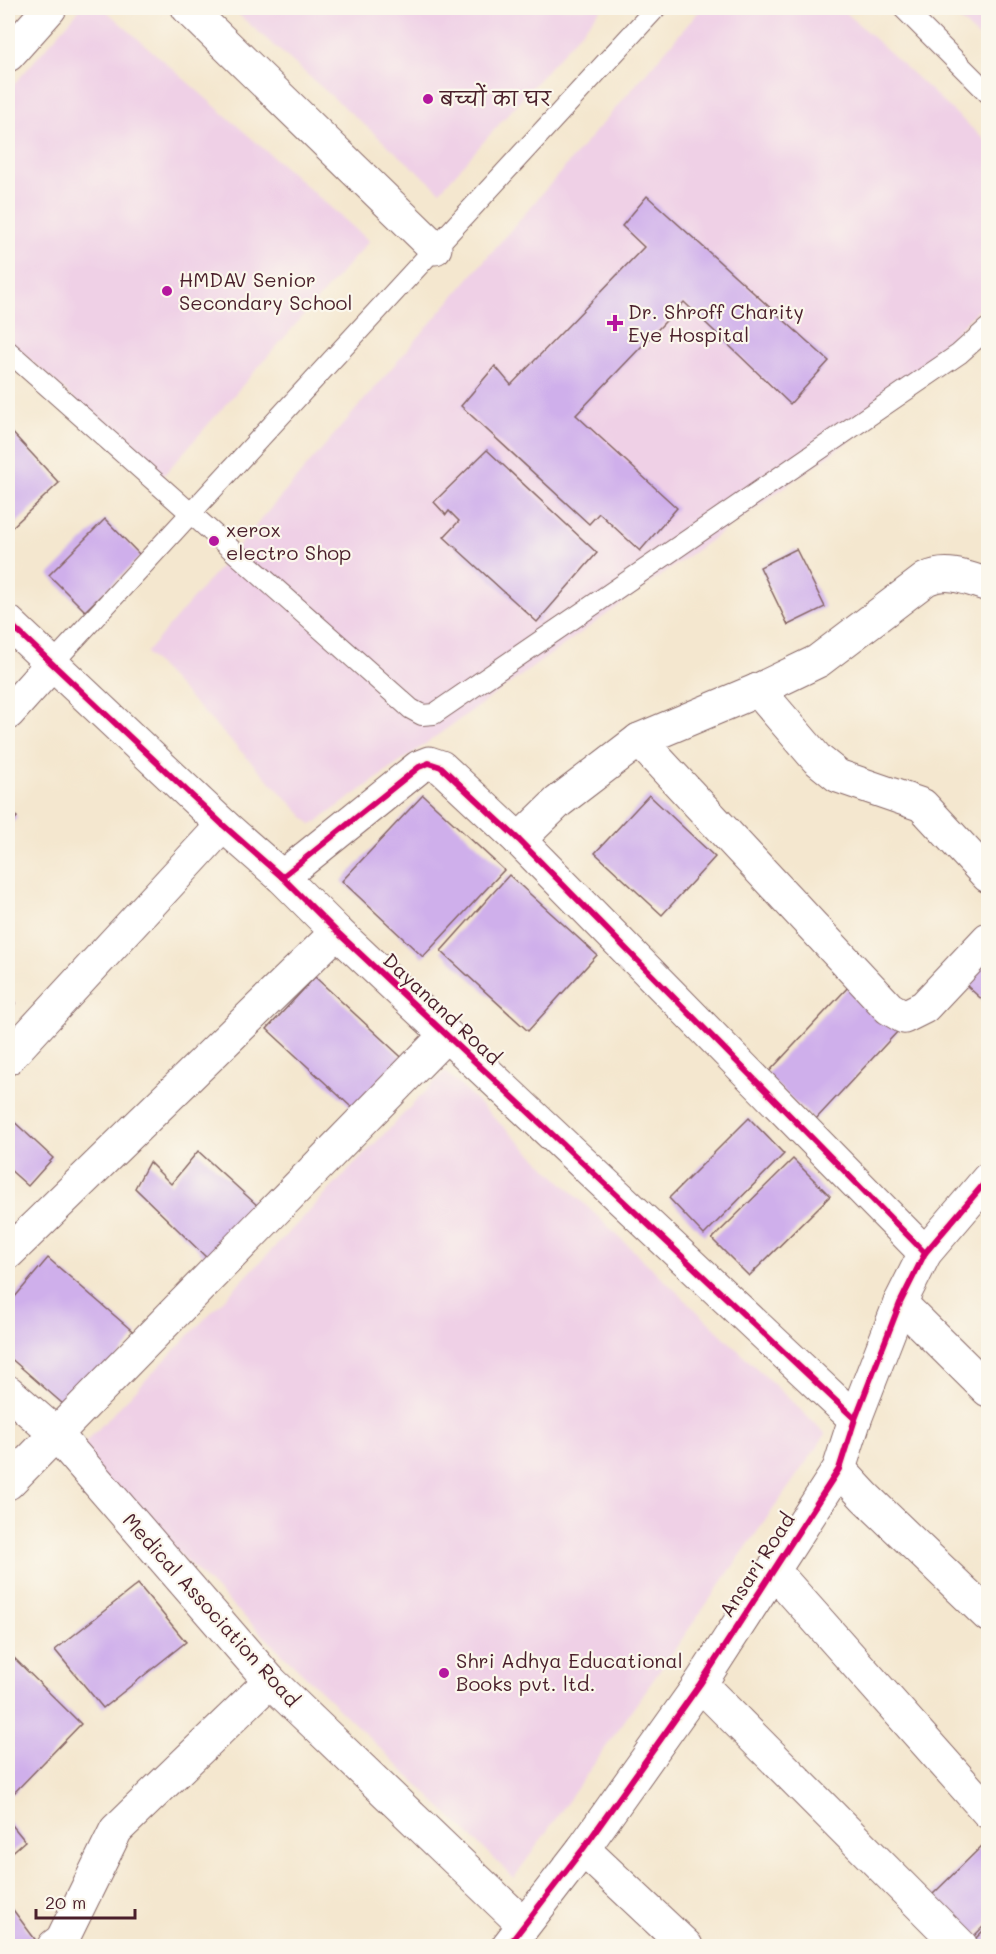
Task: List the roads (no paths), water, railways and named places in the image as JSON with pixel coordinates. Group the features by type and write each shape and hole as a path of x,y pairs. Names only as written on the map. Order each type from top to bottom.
{"street":[{"path":"8,55 50,8"},
{"path":"188,8 435,248"},
{"path":"519,840 558,802 639,740 758,690 818,661 926,579 938,573 953,574 988,585"},
{"name":"Dayanand Road","path":"8,622 223,825 282,877 337,932 855,1419"},
{"path":"8,713 52,664"},
{"path":"758,690 817,759 837,776 851,783 902,796 922,805 988,876"},
{"path":"639,740 881,999 904,1017 924,1007 988,939"},
{"path":"282,877 419,767 429,764 441,767 519,840 925,1253"},
{"path":"8,1058 223,825"},
{"path":"8,1253 337,932"},
{"path":"8,1483 446,1035"},
{"name":"Ansari Road","path":"515,1935 583,1849 700,1684 839,1469 855,1419 900,1303 925,1253 988,1179"},
{"path":"900,1303 988,1390"},
{"name":"Medical Association Road","path":"8,1392 56,1434 270,1681 515,1935"},
{"path":"839,1469 865,1497 988,1615"},
{"path":"773,1570 988,1812"},
{"path":"54,1947 62,1940 116,1830 270,1681"},
{"path":"700,1684 961,1947"},
{"path":"583,1849 686,1947"}],"lane":[{"path":"52,664 656,8"},
{"path":"903,8 988,93"},
{"path":"8,351 192,512 411,710 422,715 434,714 959,354 988,328"}],"place":[{"name":"बच्चों का घर","path":"428,99"},
{"name":"HMDAV Senior Secondary School","path":"167,291"},
{"name":"Dr. Shroff Charity Eye Hospital","path":"615,323"},
{"name":"xerox electro Shop","path":"214,541"},
{"name":"Shri Adhya Educational Books pvt. ltd.","path":"444,1673"}]}
